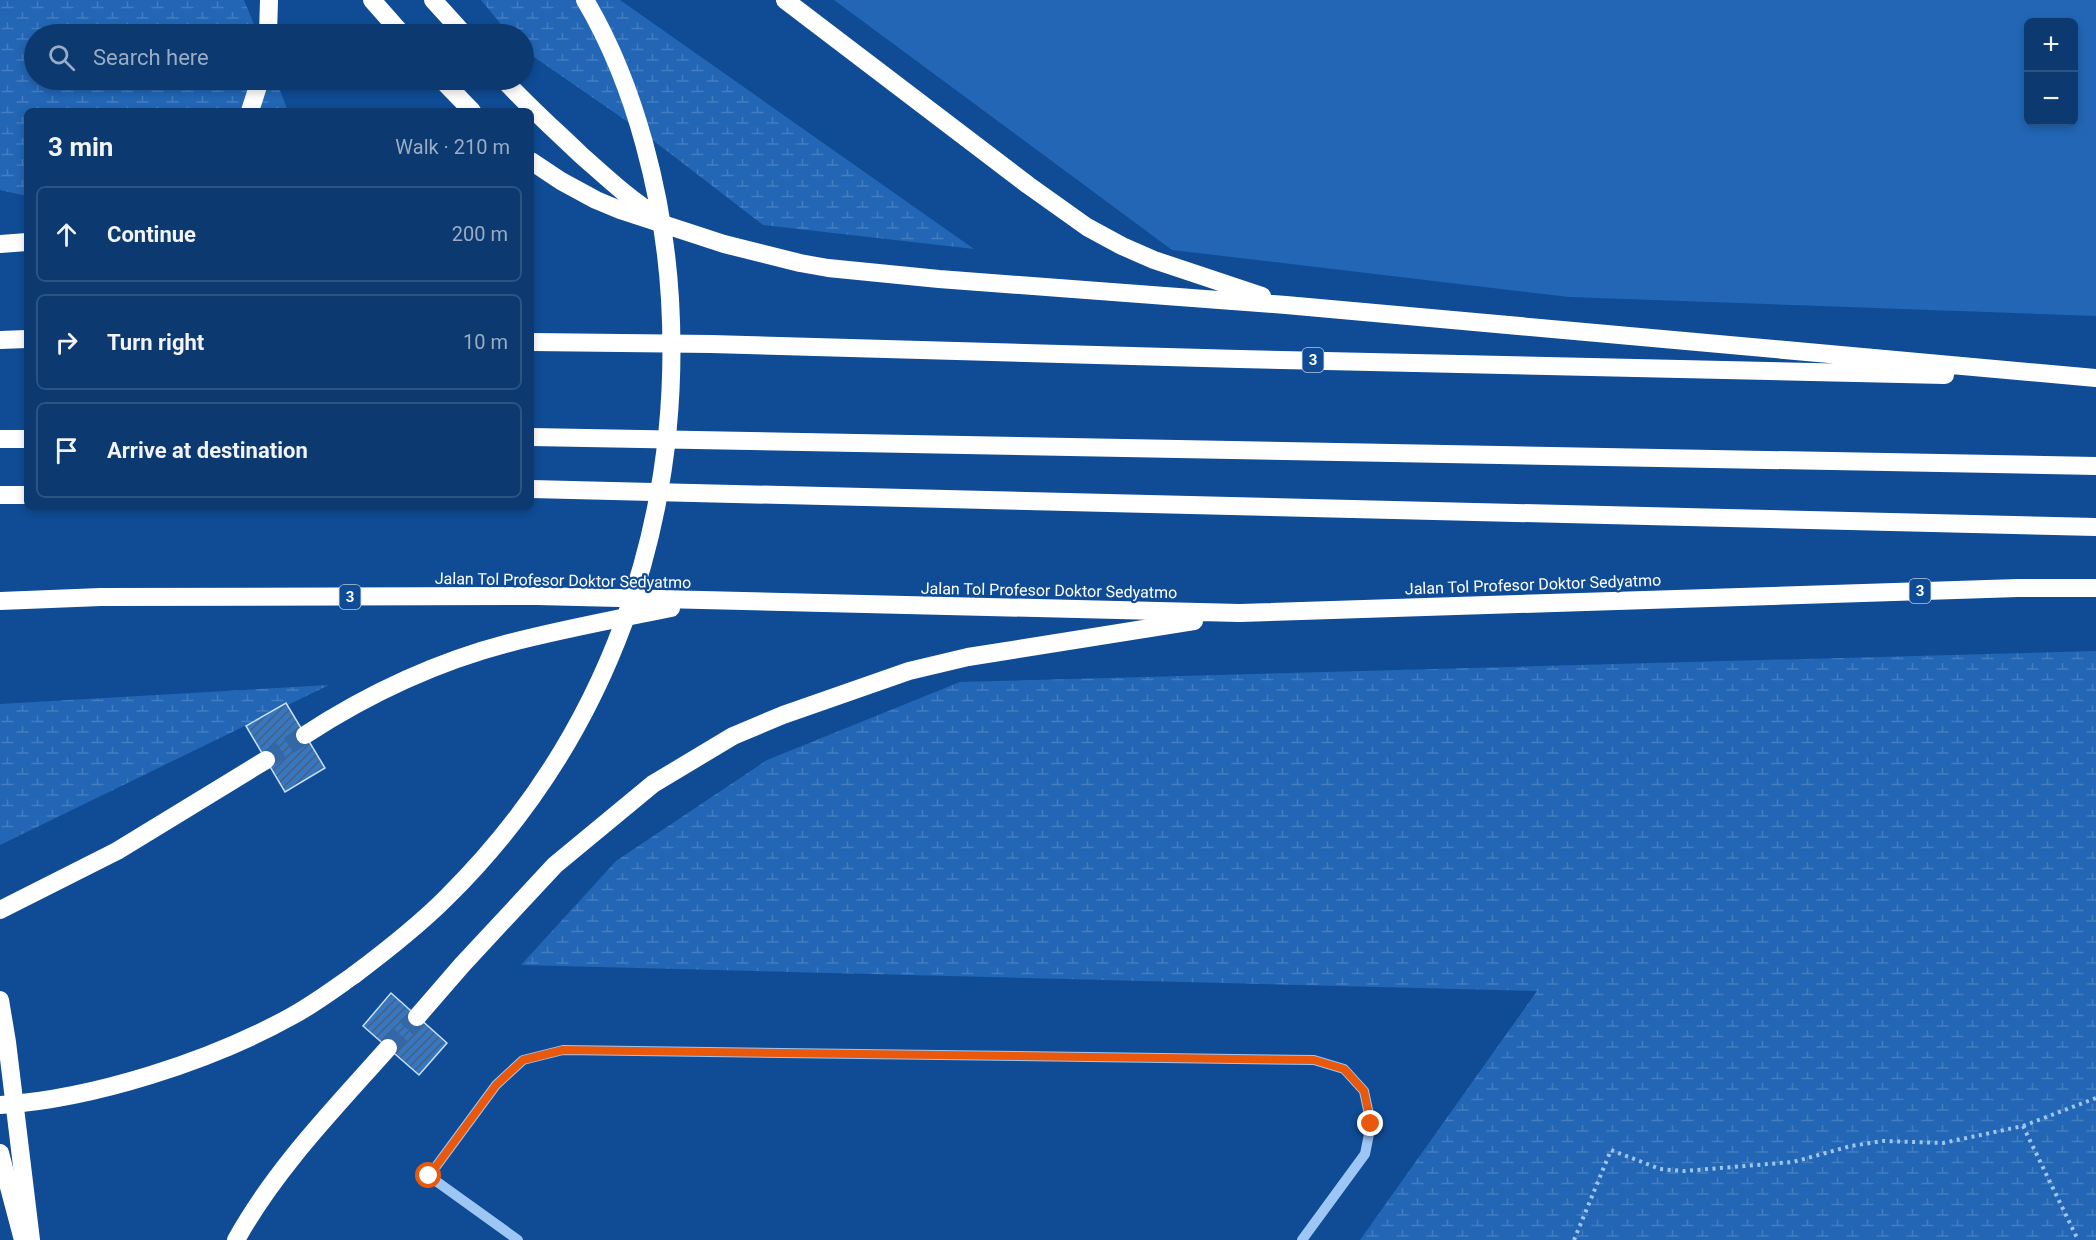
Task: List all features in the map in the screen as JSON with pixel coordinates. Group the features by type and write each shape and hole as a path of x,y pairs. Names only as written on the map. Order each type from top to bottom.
{"highway":[{"path":"268,24 269,0"},
{"path":"372,0 393,24"},
{"path":"433,0 455,24"},
{"path":"0,1106 36,1102 96,1090 164,1070 267,1029 323,997 416,926 447,897 503,834 553,765 581,719 612,658 638,582 651,533 662,486 672,362 666,243 652,176 616,60 598,21 585,0"},
{"path":"785,0 1044,197 1087,227 1154,260 1286,304"},
{"path":"251,108 257,90"},
{"path":"452,90 469,108"},
{"path":"514,90 531,108"},
{"path":"534,111 598,171 646,210 677,228"},
{"path":"534,163 596,200 620,210 754,252 828,268 939,279 1286,304 2096,378"},
{"path":"0,244 24,242"},
{"path":"0,340 24,339"},
{"name":"3","path":"534,342 711,344 2096,378"},
{"path":"534,437 2096,466"},
{"path":"0,439 24,439"},
{"path":"534,489 2096,526"},
{"path":"0,495 24,495"},
{"name":"Jalan Tol Profesor Doktor Sedyatmo","path":"0,601 101,597 537,596 699,602 1240,613 2018,588 2096,588"},
{"path":"305,735 361,700 407,678 451,661 508,643 699,602"},
{"path":"417,1017 462,965 555,866 603,823 653,784 733,736 793,711 909,671 968,657 1240,613"},
{"path":"0,910 117,851 266,760"},
{"path":"0,1000 32,1240"},
{"path":"236,1240 282,1170 388,1048"},
{"path":"0,1153 23,1240"}],"lane":[{"path":"518,1240 429,1176 496,1085 523,1060 563,1050 1314,1060 1344,1069 1364,1091 1371,1124 1365,1154 1302,1240"}],"path":[{"path":"1574,1240 1611,1150 1660,1169 1683,1171 1793,1162 1851,1146 1883,1141 1943,1143 2023,1126 2096,1098"},
{"path":"2023,1126 2078,1240"}],"green space":[{"path":"0,0 244,0 254,24 24,24 24,90 280,90 287,108 24,108 24,195 0,190"},
{"path":"481,0 620,0 974,249 763,225 641,131 534,57 534,24 501,24"},
{"path":"834,0 2096,0 2096,316 1569,297 1172,250"},
{"path":"2096,651 2096,1240 1360,1240 1537,991 521,965 616,861 767,760 960,682"},
{"path":"329,685 0,845 0,704"}],"building":[{"path":"286,703 325,768 285,792 246,726"},
{"path":"391,993 447,1043 419,1075 363,1026"}],"tunnel":[{"path":"266,760 305,735"},
{"path":"388,1048 417,1017"}],"route":[{"path":"429,1176 496,1085 523,1060 563,1050 1314,1060 1344,1069 1364,1091 1371,1124"}]}
